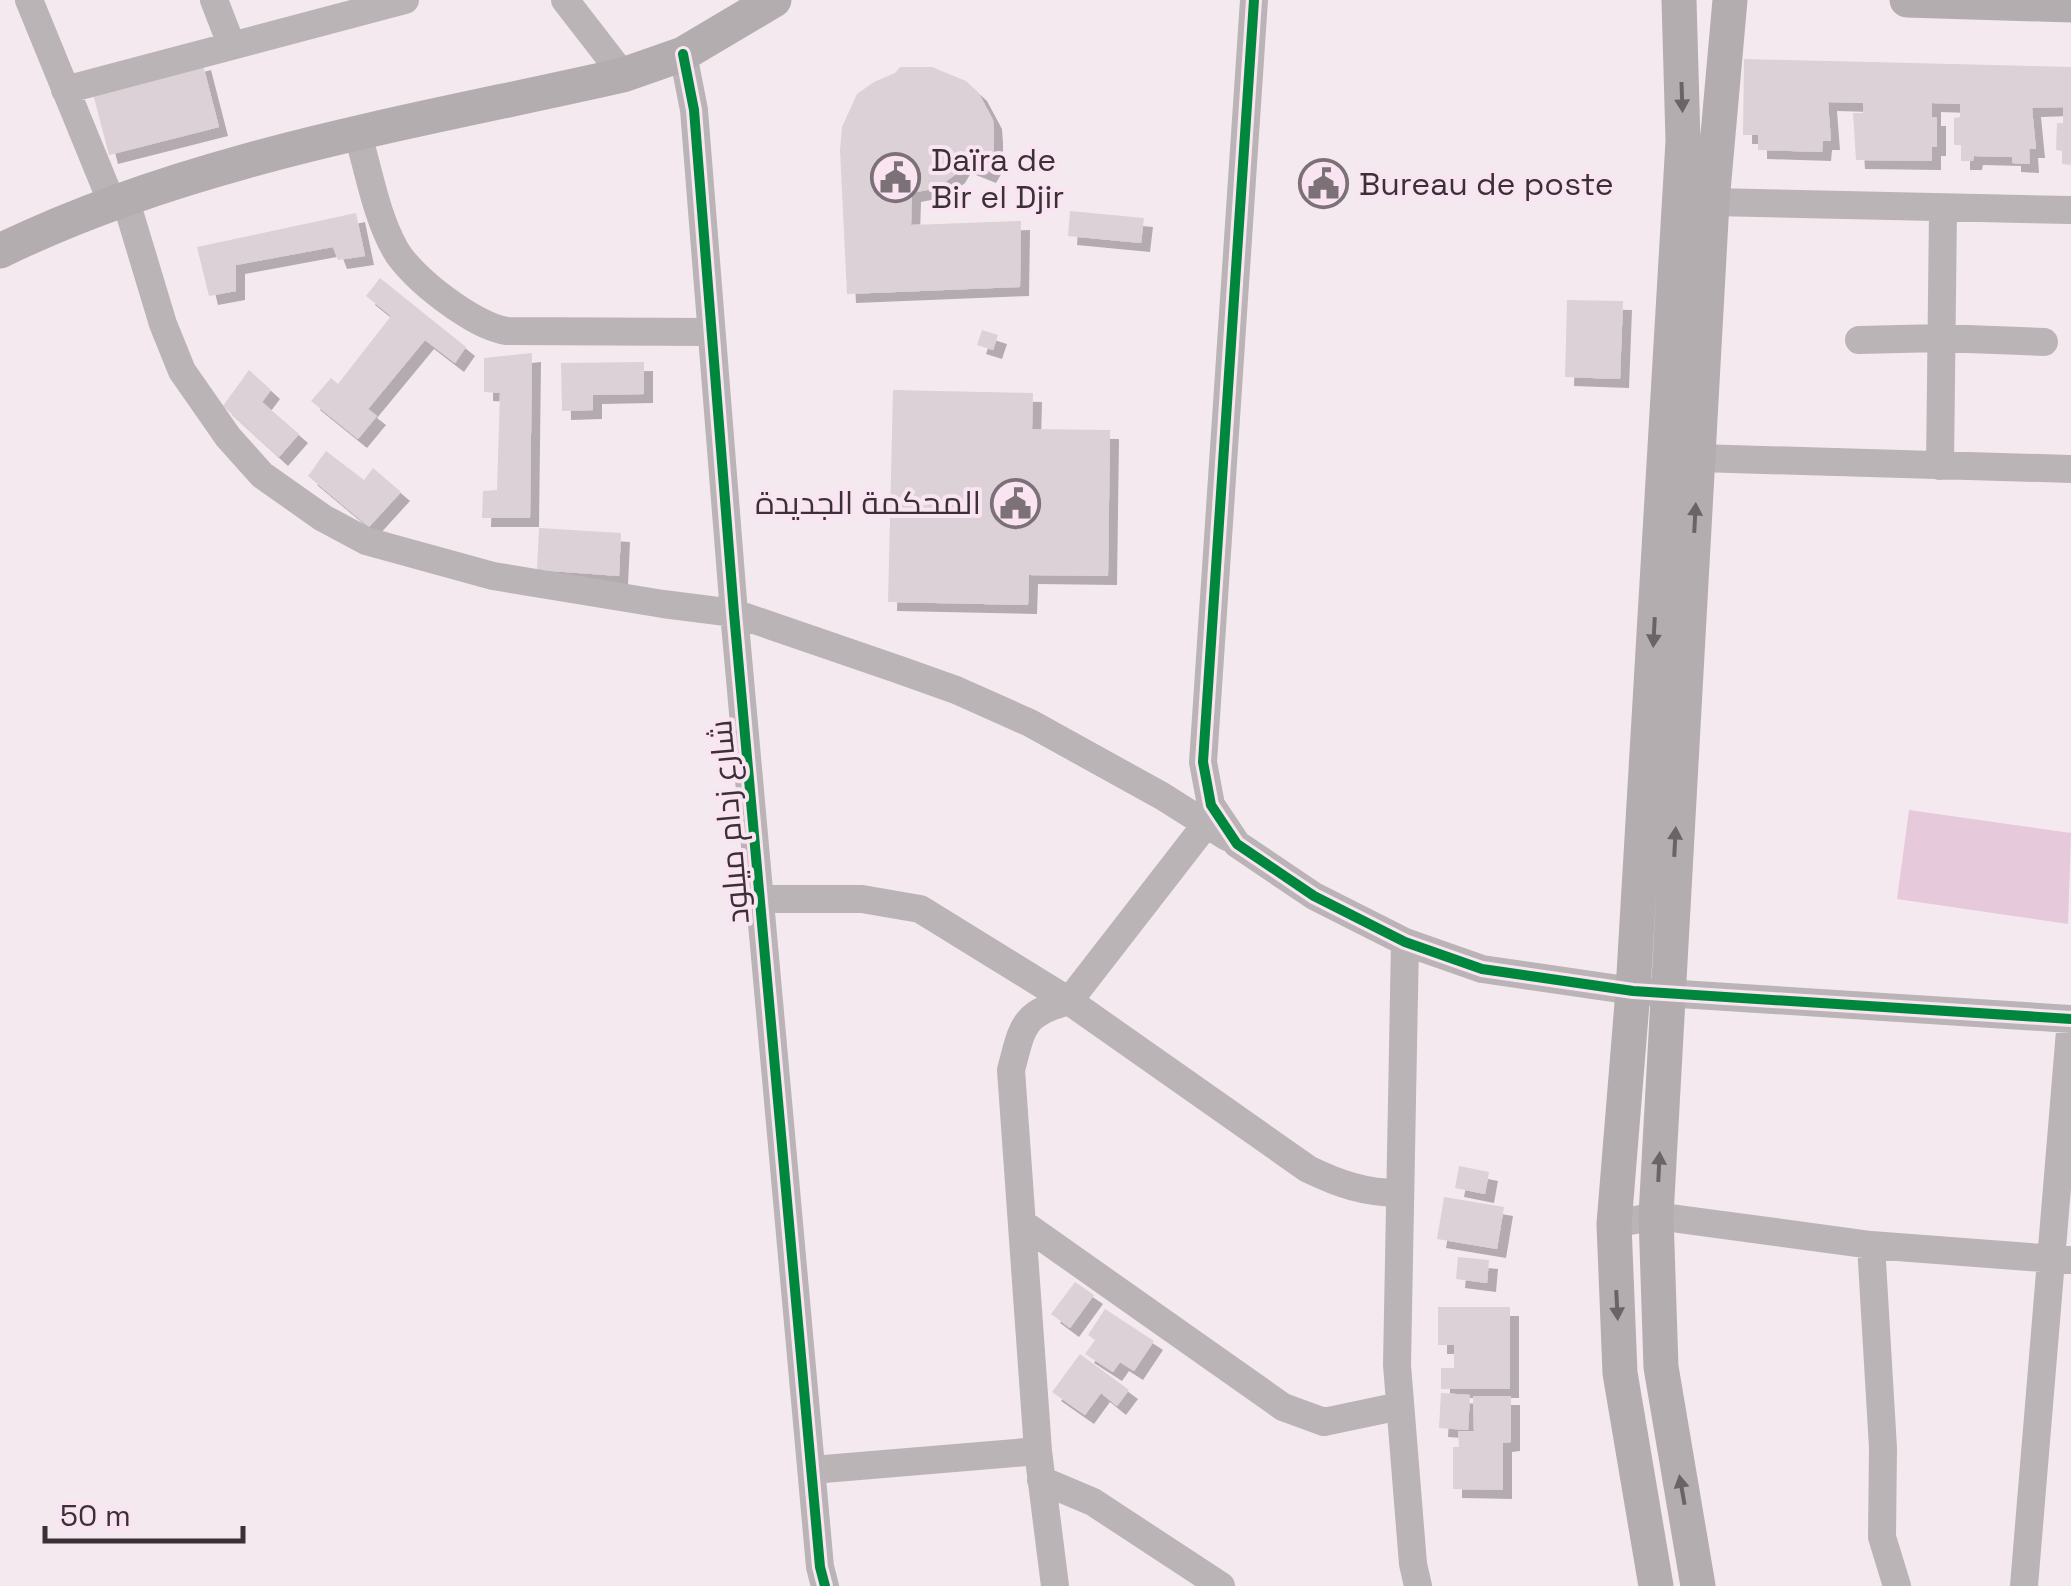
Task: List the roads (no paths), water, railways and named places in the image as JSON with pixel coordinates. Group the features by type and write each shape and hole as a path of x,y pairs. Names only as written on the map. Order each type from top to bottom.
{"main road":[{"path":"1679,0 1683,141 1650,991 1661,1367 1698,1586"},
{"path":"1656,1586 1620,1374 1614,1224 1650,991 1698,458 1712,202 1730,0"},
{"path":"1907,0 2071,6"},
{"path":"0,251 119,201 204,173 623,75 683,54 762,4"}],"street":[{"path":"29,0 65,90 119,201 182,372 228,437 262,474 323,518 366,541 493,576 734,612 986,703 1093,757 1207,824 1314,896 1406,942 1482,969 1650,991 2071,1019 2062,1260 2024,1586"},
{"path":"214,0 230,44"},
{"path":"65,90 405,0"},
{"path":"564,0 623,75"},
{"path":"1236,844 1211,805 1203,762 1254,0"},
{"name":"شارع زدام ميلود","path":"683,54 694,110 734,612 824,1586"},
{"path":"358,136 395,250 453,305 479,323 507,331 710,332"},
{"path":"1712,202 2071,210"},
{"path":"1940,466 1943,210"},
{"path":"1859,340 2044,342"},
{"path":"1698,458 2071,469"},
{"path":"1055,1586 1039,1465 1011,1070 1024,1026 1033,1013 1069,1001 1207,824"},
{"path":"762,900 862,899 920,910 1069,1001 1308,1169 1343,1186 1370,1193 1400,1193"},
{"path":"1406,942 1397,1365 1418,1586"},
{"path":"1614,1224 1656,1216 1871,1245 2062,1260"},
{"path":"1022,1223 1283,1407 1324,1422 1400,1406"},
{"path":"1871,1245 1883,1448 1882,1537 1897,1586"},
{"path":"812,1470 1039,1465 1221,1586"}],"place":[{"name":"Daïra de Bir el Djir","path":"896,178"},
{"name":"Bureau de poste","path":"1324,184"},
{"name":"المحكمة الجديدة","path":"1016,503"}]}
